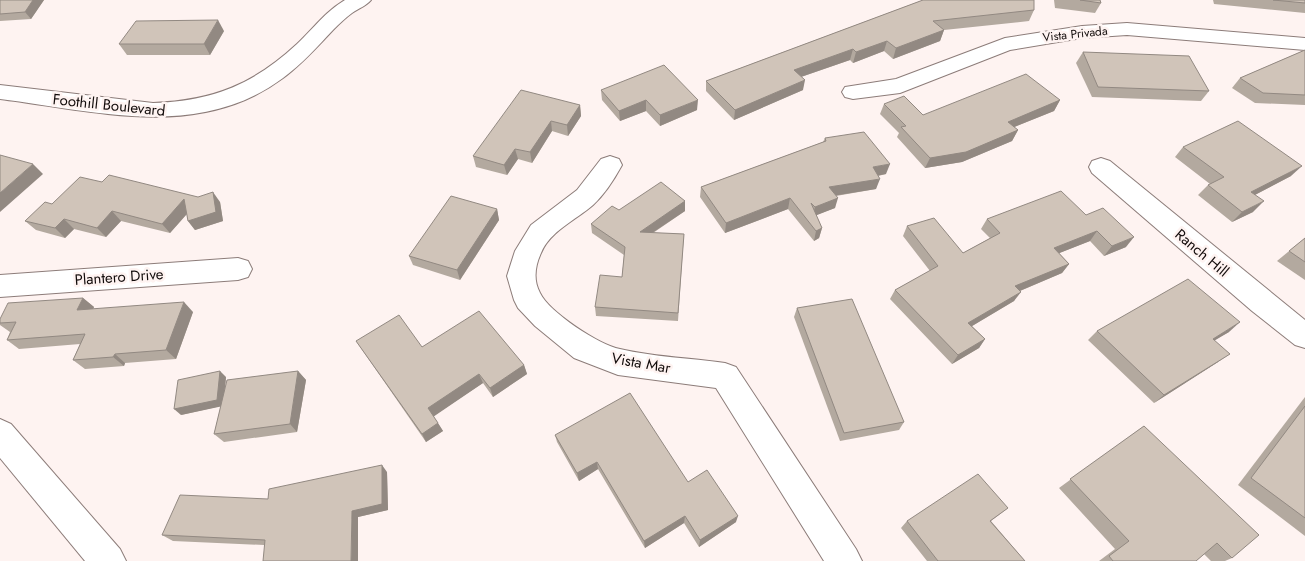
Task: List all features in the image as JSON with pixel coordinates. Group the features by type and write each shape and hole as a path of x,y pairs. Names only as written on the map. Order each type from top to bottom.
{"street":[{"name":"Foothill Boulevard","path":"0,92 153,111 173,111 213,105 244,94 276,75 292,62 336,16 361,0"},
{"name":"Vista Privada","path":"853,92 900,86 1005,44 1082,32 1127,29 1305,44"},
{"name":"Vista Mar","path":"610,165 586,197 540,232 528,251 521,276 528,300 545,318 584,349 618,362 726,376 844,561"},
{"name":"Ranch Hill","path":"1101,167 1262,303 1305,336"},
{"name":"Plantero Drive","path":"0,286 238,269"},
{"path":"0,434 108,561"}],"building":[{"path":"0,0 33,0 25,12 0,14"},
{"path":"923,0 1034,0 1034,10 933,21 944,30 896,48 887,41 856,52 853,49 794,70 805,80 735,110 706,81"},
{"path":"1080,0 1100,0 1101,3"},
{"path":"1273,0 1305,0 1305,3"},
{"path":"218,20 204,44 119,44 136,21"},
{"path":"1305,50 1305,95 1263,93 1240,78"},
{"path":"1083,52 1189,56 1209,91 1098,87"},
{"path":"664,65 698,100 660,115 646,100 619,111 601,90"},
{"path":"1026,74 1060,100 1008,122 1018,130 966,152 930,158 901,127 906,126 884,104 904,96 923,115"},
{"path":"521,90 580,105 567,125 551,121 530,152 515,149 504,165 473,156"},
{"path":"1238,121 1302,166 1251,192 1264,201 1242,212 1208,185 1224,177 1183,147"},
{"path":"864,132 890,164 873,167 880,179 829,187 838,198 815,207 811,203 822,228 816,231 790,198 726,223 701,187 826,141 825,138"},
{"path":"0,155 33,164 0,193"},
{"path":"109,175 198,197 213,192 216,212 188,221 184,199 162,224 112,211 97,228 64,219 55,228 25,221 45,202 52,204 80,177 102,182"},
{"path":"661,182 685,201 640,232 684,234 678,313 595,307 600,275 622,277 625,247 591,224 612,206 619,210"},
{"path":"1061,191 1086,215 1103,208 1134,237 1112,246 1097,231 1054,248 1069,264 1015,286 1021,292 968,323 985,339 958,355 895,290 938,266 907,226 934,218 963,253 1000,233 987,219"},
{"path":"451,196 497,209 457,270 409,256"},
{"path":"1305,238 1305,262 1289,251"},
{"path":"1188,279 1240,322 1213,339 1230,354 1164,395 1097,331"},
{"path":"83,298 77,310 184,302 166,350 73,360 85,334 7,340 16,322 0,323 8,303"},
{"path":"852,299 904,422 844,433 797,308"},
{"path":"479,311 524,365 490,388 479,374 428,408 438,423 422,434 356,341 399,315 422,347"},
{"path":"220,371 217,400 174,409 178,380"},
{"path":"298,371 290,424 214,434 227,380"},
{"path":"630,393 688,482 707,470 738,516 700,540 685,516 644,541 597,462 577,473 555,435"},
{"path":"1305,406 1305,518 1251,478"},
{"path":"1144,426 1259,535 1232,558 1217,543 1196,561 1113,561 1109,556 1129,541 1070,479"},
{"path":"382,465 382,504 352,511 351,561 263,561 265,540 162,535 180,495 268,499 269,489"},
{"path":"978,474 1008,508 990,521 1025,561 938,561 907,521"}]}
